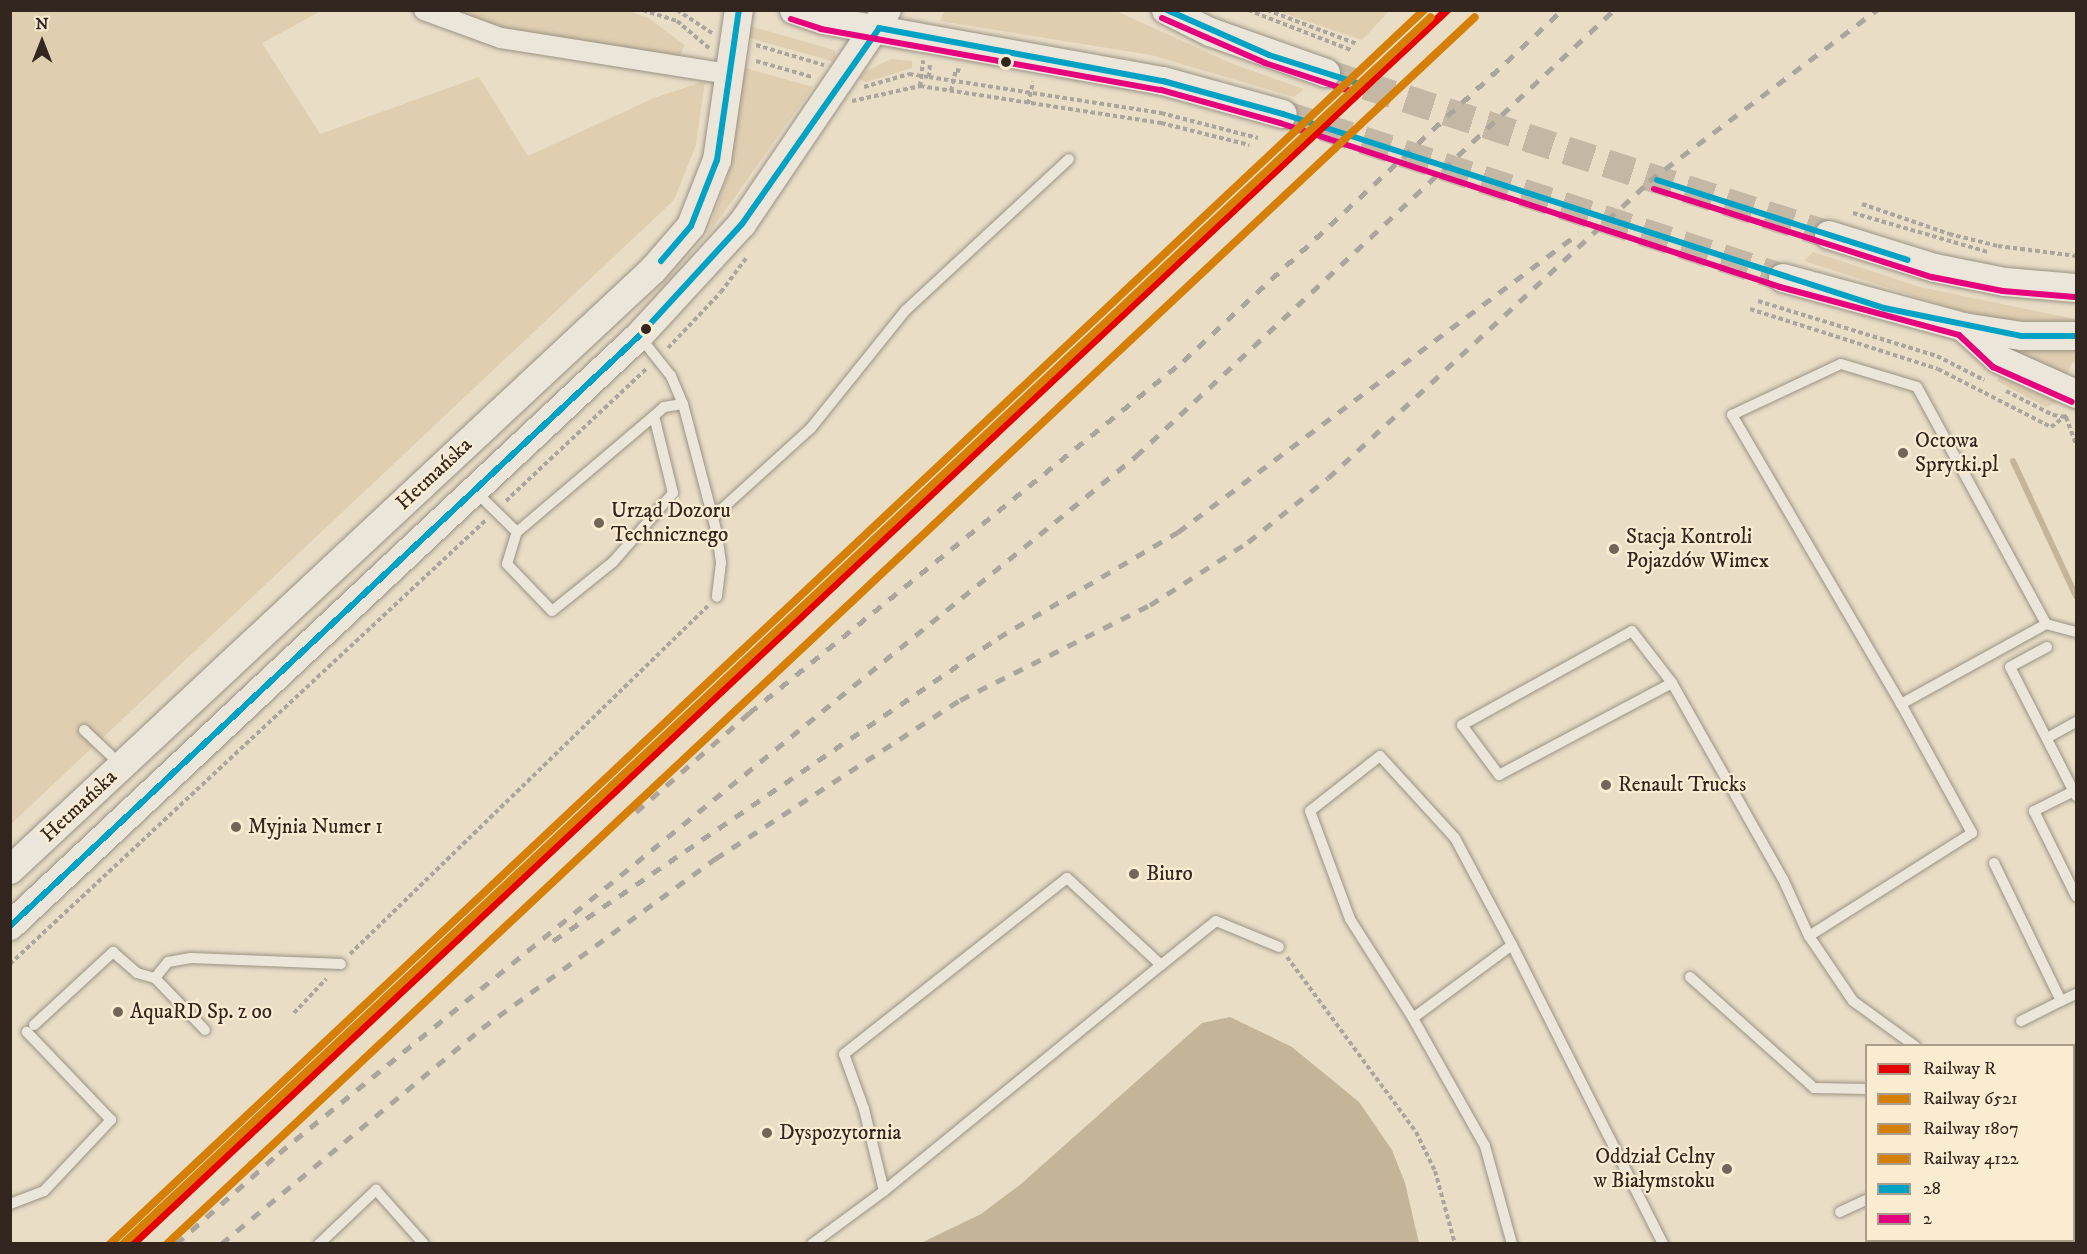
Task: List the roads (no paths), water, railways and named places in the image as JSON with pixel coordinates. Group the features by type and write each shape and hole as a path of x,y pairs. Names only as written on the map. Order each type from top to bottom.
{"main road":[{"name":"Hetmańska","path":"10,870 653,270 692,226 717,160 739,10"},
{"path":"794,10 823,20 883,19 926,37 1163,81 1283,114"},
{"path":"1166,10 1210,32 1326,74"},
{"name":"Hetmańska","path":"10,926 639,336 742,224 883,19"},
{"path":"1828,235 1947,270 2006,282 2076,288"},
{"path":"639,336 636,305 653,270"},
{"path":"1783,278 1963,327 2022,336 2076,336"},
{"path":"1963,327 1998,359 2071,406"}],"street":[{"path":"426,11 501,38 731,57"}],"lane":[{"path":"714,516 811,428 906,310 1069,159"},
{"path":"639,336 671,376 683,404 714,516 721,563 717,597"},
{"path":"1809,936 1972,833 1901,704 1732,415 1841,364 1917,387 2046,624 2076,633"},
{"path":"654,416 673,493 613,562 552,611 507,564 517,532 664,407 683,404"},
{"path":"474,490 517,532"},
{"path":"1901,704 2046,624"},
{"path":"1672,683 1499,775 1462,725 1632,631 1672,683 1783,879 1809,936 1853,1001 1912,1044"},
{"path":"2047,647 2010,667 2075,794 2034,811 2076,896"},
{"path":"2047,738 2076,722"},
{"path":"84,730 122,766"},
{"path":"1512,1244 1485,1146 1413,1018 1350,919 1310,811 1380,756 1455,838 1512,945 1663,1244"},
{"path":"1994,863 2061,1001"},
{"path":"884,1191 864,1108 844,1054 1067,878 1161,965"},
{"path":"812,1244 884,1191 1216,921 1279,947"},
{"path":"1413,1018 1512,945"},
{"path":"10,1204 44,1191 111,1120 31,1029 113,952 137,973 155,978 205,1030"},
{"path":"155,978 168,962 191,958 341,964"},
{"path":"1690,977 1814,1088 1865,1089"},
{"path":"2021,1021 2076,994"},
{"path":"319,1244 376,1190 424,1244"},
{"path":"1840,1212 1865,1200"}],"waterway":[{"path":"2013,461 2076,596"}],"tunnel":[{"path":"1326,73 1829,235"},
{"path":"1283,114 1783,278"}],"railway":[{"path":"636,812 749,713 1183,361 1562,10"},
{"path":"176,1244 279,1153 1136,456 1614,10"},
{"path":"1649,181 1877,10"},
{"path":"221,1244 482,1028 715,859 960,700 1150,605 1248,542 1328,478 1655,176"},
{"path":"553,941 998,638 1178,532 1579,233"}],"rail line":[{"name":"6521","path":"110,1244 1424,10"},
{"name":"R","path":"133,1244 1447,10"},
{"name":"1807","path":"123,1244 1431,17"},
{"name":"4122","path":"167,1244 1475,17"}],"place":[{"name":"Octowa Sprytki.pl","path":"1903,453"},
{"name":"Urząd Dozoru Technicznego","path":"599,523"},
{"name":"Stacja Kontroli Pojazdów Wimex","path":"1614,549"},
{"name":"Renault Trucks","path":"1606,785"},
{"name":"Myjnia Numer 1","path":"236,827"},
{"name":"Biuro","path":"1134,874"},
{"name":"AquaRD Sp. z oo","path":"118,1012"},
{"name":"Dyspozytornia","path":"767,1133"},
{"name":"Oddział Celny w Białymstoku","path":"1727,1169"}]}
